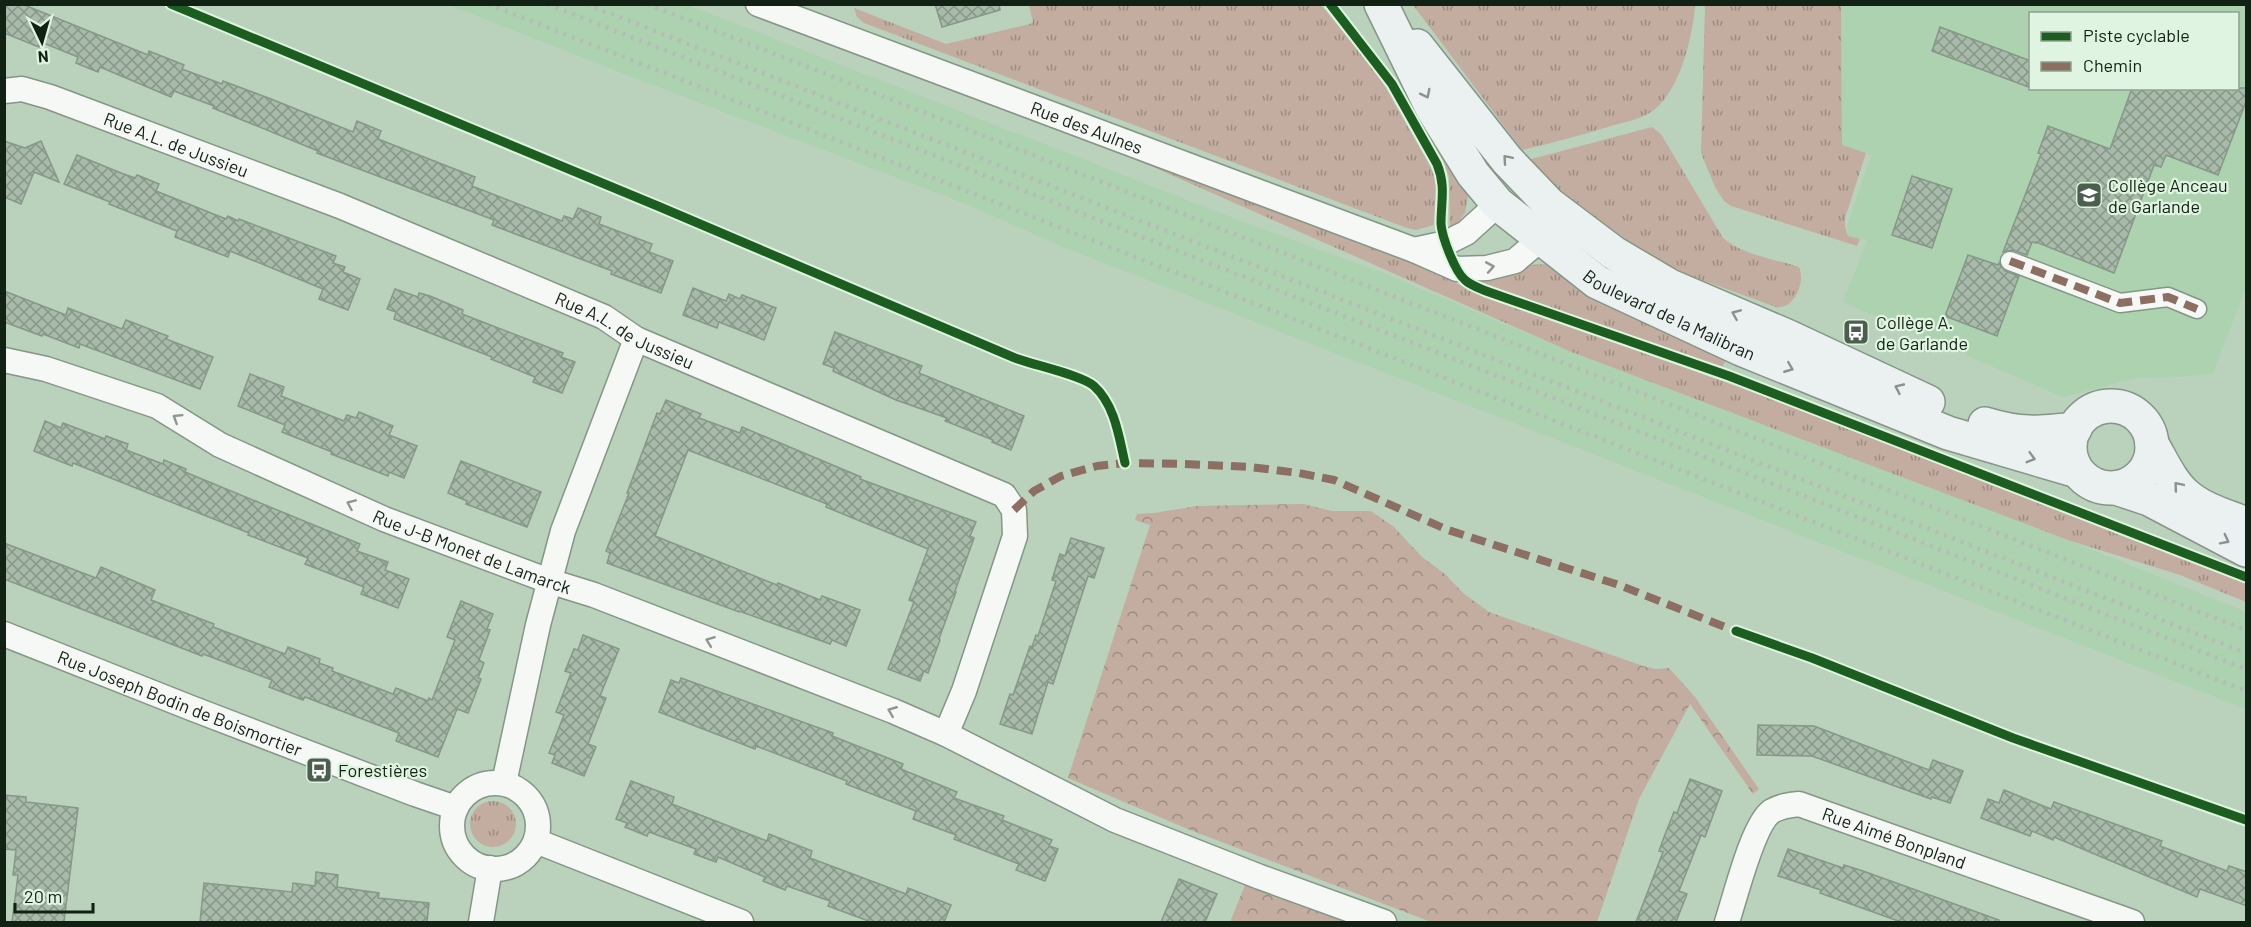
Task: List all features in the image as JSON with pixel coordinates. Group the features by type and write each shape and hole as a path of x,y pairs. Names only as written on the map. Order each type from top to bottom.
{"main road":[{"name":"Boulevard de la Malibran","path":"1382,4 1432,108 1473,174 1498,204"},
{"name":"Boulevard de la Malibran","path":"1382,4 1507,160 1545,221 1597,282 1741,349 1948,433 2077,471"},
{"path":"1498,204 1521,202 1545,221"},
{"name":"Boulevard de la Malibran","path":"1545,221 1611,267 1636,279 1670,286 1780,333 1955,415 2010,432 2032,434 2074,429"},
{"path":"2247,525 2208,509 2186,495 2173,479 2152,444 2149,431 2131,412 2119,407 2106,407 2082,418 2074,429 2070,450 2077,471 2094,485 2116,488 2149,499 2247,550"},
{"path":"2116,488 2138,478 2148,462 2152,444"}],"street":[{"name":"Rue des Aulnes","path":"758,4 1414,250 1456,269 1487,268 1515,261 1545,221"},
{"name":"Rue A.L. de Jussieu","path":"4,91 22,89 50,97 339,206 604,317 636,339 1004,495 1014,510 1015,536 964,690 946,734"},
{"path":"1414,250 1446,243 1466,233 1498,204"},
{"path":"2010,261 2120,303 2168,297 2197,309"},
{"path":"504,783 549,581 563,531 636,339"},
{"name":"Rue J-B Monet de Lamarck","path":"4,360 46,369 157,406 220,445 384,519 639,613 893,711 946,734 1115,820 1260,877 1384,922"},
{"name":"Rue Joseph Bodin de Boismortier","path":"4,634 191,708 456,808"},
{"path":"504,783 522,792 529,799 537,819 536,841 524,858 508,866 490,868 479,866 460,850 454,836 452,822 456,808 467,793 480,785 504,783"},
{"name":"Rue Aimé Bonpland","path":"1727,922 1760,824 1771,812 1784,806 1799,804 2132,922"},
{"path":"536,841 741,922"},
{"path":"481,922 490,868"}],"shaded area":[{"path":"449,5 688,5 1241,221 1391,276 1569,351 2068,540 2246,612 2246,709 1061,246 966,204"},
{"name":"Collège Anceau de Garlande","path":"1841,5 2246,5 2246,287 2213,373 2181,377 2135,378 2063,397 1843,302 1867,241 1848,236 1847,226 1871,155 1842,145"}],"green space":[{"path":"1695,4 1684,62 1671,90 1654,110 1634,120 1522,150 1413,5"},
{"path":"1029,5 1321,5 1379,76 1434,173 1436,184 1434,225 1416,230 1407,228 864,23 857,17 854,8 946,44 1030,24 1033,22"},
{"path":"1705,5 1841,5 1842,145 1866,153 1845,218 1848,236 1860,239 1857,246 1731,206 1724,201 1715,187 1701,153"},
{"path":"1433,122 1469,190 1465,213 1450,232 1449,177 1444,162 1423,127"},
{"path":"1652,127 1661,134 1723,238 1749,253 1799,267 1800,287 1788,304 1776,307 1688,275 1645,253 1564,198 1528,160"},
{"path":"1135,159 1167,167 1455,277 1456,283 1471,291 1772,399 2246,584 2246,602 2180,575 2068,540 1569,351"},
{"path":"1548,264 1729,353 1723,366 1719,367 1480,284 1471,278 1528,265"},
{"path":"1303,504 1332,511 1371,511 1394,527 1422,557 1445,574 1463,593 1489,612 1643,666 1655,669 1669,668 1695,697 1759,789 1753,794 1690,704 1639,799 1597,922 1431,922 1190,830 1068,778 1150,525 1135,520 1137,514 1197,506"},
{"path":"493,801 509,808 516,824 509,840 493,847 477,840 470,824 477,808"},
{"path":"1245,885 1347,922 1230,922"}],"building":[{"path":"4,4 22,4 148,55 149,51 184,65 182,69 222,84 223,81 353,132 357,121 381,131 378,139 475,177 472,186 562,221 564,216 573,219 578,208 601,217 599,224 652,244 649,252 673,261 661,293 611,274 612,271 492,225 494,220 317,153 318,151 213,108 214,106 174,91 171,97 100,67 98,72 76,63 78,57 41,42 39,47 4,33"},
{"path":"935,4 999,4 1000,10 942,27"},
{"path":"1940,27 2029,60 2029,87 1932,51"},
{"path":"2239,88 2247,88 2247,99 2218,175 2166,155 2161,167 2154,165 2114,273 2036,242 2032,242 2027,255 2013,250 2003,252 2041,154 2038,153 2048,126 2110,149 2131,90 2239,90"},
{"path":"4,141 25,148 41,141 59,182 34,172 21,204 4,197"},
{"path":"77,155 135,178 137,175 159,184 156,191 226,219 228,216 238,221 239,219 336,256 333,263 345,267 343,272 360,279 348,310 319,299 323,289 230,251 228,257 175,237 177,231 64,184"},
{"path":"1912,176 1952,189 1932,248 1892,235"},
{"path":"1968,255 1998,265 1999,263 2005,271 2019,276 1997,336 1945,316"},
{"path":"693,288 726,301 729,294 740,299 742,295 776,308 764,340 719,322 717,328 683,315"},
{"path":"395,289 418,297 419,293 430,296 463,310 462,314 563,353 561,357 575,362 562,393 533,382 535,377 491,359 492,357 394,319 396,312 387,309"},
{"path":"4,291 66,315 68,308 122,329 126,320 168,336 166,339 213,357 200,389 80,344 79,348 4,322"},
{"path":"835,332 922,366 919,373 1024,416 1011,450 992,442 993,440 945,421 947,418 896,400 833,371 834,368 823,364"},
{"path":"250,374 284,387 281,396 344,421 347,415 356,418 359,412 393,426 389,435 417,446 404,478 389,472 388,476 331,454 332,452 282,432 285,425 238,406"},
{"path":"666,400 701,414 699,418 740,433 742,427 861,477 860,479 976,522 970,536 974,538 940,640 928,673 924,671 920,681 888,669 914,602 909,600 928,549 826,507 827,504 688,450 655,536 777,585 778,583 820,600 822,596 860,610 846,646 832,640 830,644 607,563 610,553 606,551 657,413 660,414"},
{"path":"45,421 61,428 63,423 105,439 106,436 128,444 126,450 163,464 164,460 186,469 185,472 360,544 357,551 388,562 385,570 409,579 398,608 361,594 364,587 305,564 308,558 73,463 72,466 34,451"},
{"path":"461,461 541,492 527,527 466,504 467,501 448,493"},
{"path":"1071,538 1104,548 1094,578 1088,576 1053,684 1048,682 1032,734 1000,724 1030,646 1032,647 1036,635 1038,636 1056,581 1052,580 1060,554 1065,556"},
{"path":"4,543 96,578 101,567 155,590 151,600 214,624 213,627 285,654 288,647 320,659 319,663 333,668 332,671 393,694 396,688 428,701 429,698 432,700 455,640 447,637 461,601 493,614 479,660 484,663 478,678 481,679 468,713 457,709 438,757 396,741 399,733 305,697 303,700 269,687 272,680 203,654 202,656 4,579"},
{"path":"583,635 619,649 600,696 606,698 588,744 596,747 584,776 552,763 555,755 549,753 564,715 556,712 571,673 565,671 574,649 578,650"},
{"path":"681,678 833,733 832,736 903,764 901,769 957,792 954,798 1004,816 1002,820 1052,840 1049,846 1058,849 1045,881 1016,870 1019,864 954,839 956,835 913,819 916,811 846,784 847,781 659,712 671,680 679,683"},
{"path":"1758,725 1814,726 1929,770 1933,760 1963,771 1950,803 1932,797 1931,799 1812,756 1757,755"},
{"path":"1690,779 1722,791 1705,837 1701,835 1679,891 1687,894 1676,922 1636,922 1663,852 1659,851 1664,837 1674,812 1677,813"},
{"path":"631,781 674,797 672,804 767,841 769,834 812,851 810,858 906,894 908,888 951,905 944,922 871,922 828,906 830,901 787,886 785,890 763,881 765,877 718,857 716,862 694,854 696,849 649,832 647,836 625,827 627,823 616,819"},
{"path":"2004,790 2051,809 2054,802 2162,841 2160,846 2227,871 2229,866 2247,872 2247,906 2200,889 2197,897 2054,837 2053,840 2032,831 2030,836 1981,818 1988,799 1999,803"},
{"path":"4,795 26,797 26,802 78,808 64,922 12,922 18,875 13,875 16,850 4,849"},
{"path":"1788,849 1843,868 1844,865 1863,871 1999,920 1999,922 1901,922 1820,893 1821,890 1778,876"},
{"path":"316,872 338,875 337,887 379,893 378,898 429,903 427,922 200,922 204,883 292,892 293,883 315,886"},
{"path":"1179,879 1217,894 1205,922 1161,922"}],"railway":[{"path":"488,4 2246,691"},
{"path":"547,4 2246,669"},
{"path":"586,4 2246,653"},
{"path":"647,4 2246,630"}],"marked path":[{"path":"2010,261 2120,303 2168,297 2197,309"},
{"path":"1014,510 1034,491 1061,476 1097,466 1125,463 1185,464 1250,467 1299,473 1334,480 1448,530 1619,585 1740,633"}],"cycle path":[{"path":"171,4 660,207 1015,358 1088,382 1107,402 1118,432 1125,463"},
{"path":"1330,4 1392,84 1437,164 1442,187 1441,224 1444,237 1457,270 1469,283 1486,291 1729,376 2246,577"},
{"path":"1736,631 1812,658 2013,738 2246,820"}],"place":[{"name":"Collège Anceau de Garlande","path":"2089,195"},
{"name":"Collège A. de Garlande","path":"1856,332"},
{"name":"Forestières","path":"319,770"}]}
